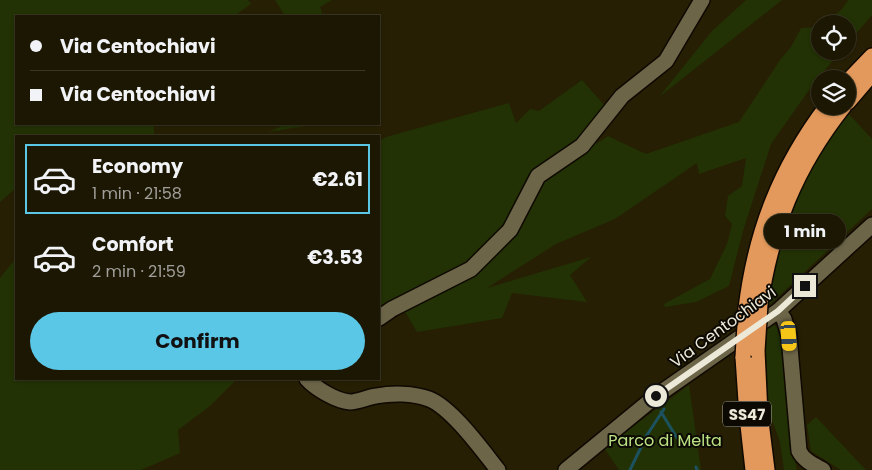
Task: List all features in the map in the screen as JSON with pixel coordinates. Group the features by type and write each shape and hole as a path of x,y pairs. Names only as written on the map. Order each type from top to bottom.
{"highway":[{"path":"856,73 872,56"},
{"path":"856,93 872,74"},
{"name":"SS47","path":"753,470 747,416 753,307 750,277 757,244 774,194 793,157 820,115"},
{"name":"SS47","path":"753,307 786,202 803,166 823,132 837,115"},
{"name":"SS47","path":"750,354 767,470"},
{"path":"760,414 774,470"}],"street":[{"path":"380,317 392,309 471,269 510,230 538,176 582,146 622,96 666,61 702,0"},
{"name":"Via Centochiavi","path":"566,470 656,396 778,311 872,225"},
{"path":"778,311 784,319 789,336 798,451 808,462 823,470"},
{"path":"309,380 339,399 351,402 376,396 399,394 430,399 454,416 498,470"}],"green space":[{"path":"0,0 248,0 251,4 235,15 15,15 15,125 154,125 154,135 15,135 15,189 0,202"},
{"path":"275,0 332,0 320,7 323,15 284,15"},
{"path":"746,0 782,0 659,97 712,31"},
{"path":"848,0 872,0 872,15 856,34 856,15 835,15"},
{"path":"811,27 811,60 833,60 825,70 811,70 811,87 771,144 743,231 729,286 696,302 665,307 664,304 710,279 727,244 732,224 725,216 728,196 742,186 746,158 699,174 697,163 615,219 556,244 487,288 591,257 570,275 587,302 512,293 502,318 417,332 398,300 380,312 380,140 386,137 509,103 516,123 530,109 539,111 582,80 605,106 596,144 608,136 646,154 739,122 780,60 791,47 801,28"},
{"path":"845,115 850,115 872,139 872,209 766,308 773,270 789,213 805,177 818,154"},
{"path":"284,125 311,125 269,132"},
{"path":"15,259 15,380 236,380 210,406 178,430 180,453 141,470 0,470 0,278"},
{"path":"774,325 786,337 790,437 797,470 784,470 780,442 766,403 763,331"},
{"name":"Parco di Melta","path":"689,385 701,470 619,470 604,448"},
{"path":"816,417 866,470 841,470 811,451 807,425"}],"waterway":[{"path":"630,470 647,435 664,409"},
{"path":"661,412 677,438"}],"route":[{"path":"656,396 778,311 805,286"}]}
